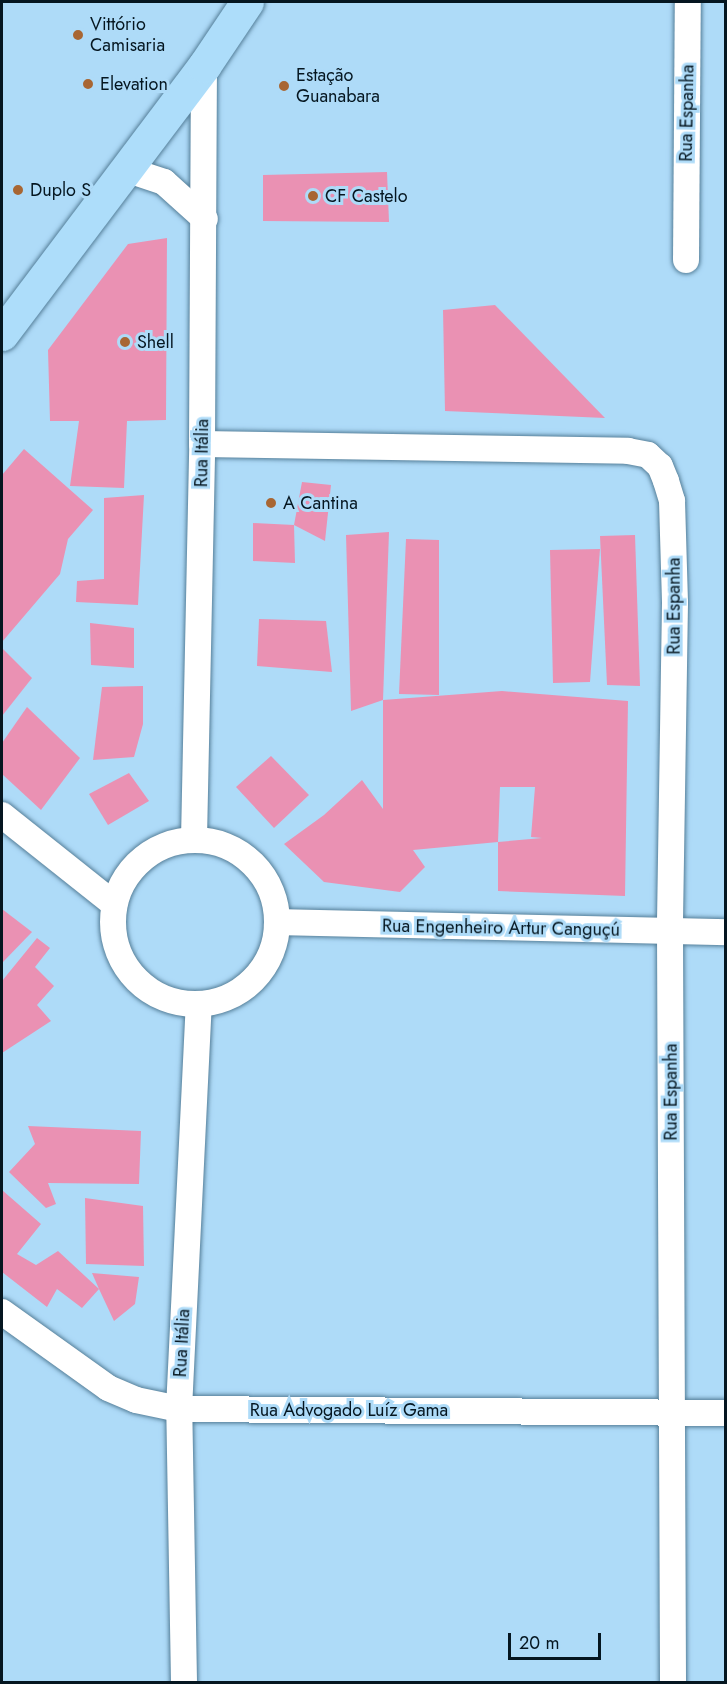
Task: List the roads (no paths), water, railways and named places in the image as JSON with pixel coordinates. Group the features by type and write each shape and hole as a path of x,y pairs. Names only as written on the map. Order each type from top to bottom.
{"main road":[{"path":"2,334 124,169 204,66 247,2"}],"street":[{"name":"Rua Espanha","path":"686,260 688,2"},
{"name":"Rua Itália","path":"194,839 205,219 204,66"},
{"path":"124,169 164,182 205,219"},
{"name":"Rua Espanha","path":"202,444 628,451 648,455 660,466 672,501 675,603 670,932 673,1683"},
{"path":"2,815 114,904"},
{"path":"194,839 215,842 252,864 266,881 277,922 266,962 245,988 224,1000 199,1005 174,1002 151,992 132,975 115,937 114,904 122,883 143,859 172,843 194,839"},
{"name":"Rua Engenheiro Artur Canguçú","path":"277,922 726,932"},
{"name":"Rua Itália","path":"184,1683 178,1409 199,1005"},
{"name":"Rua Advogado Luíz Gama","path":"2,1312 108,1388 136,1400 178,1409 726,1413"}],"place":[{"name":"Vittório Camisaria","path":"78,35"},
{"name":"Elevation","path":"88,84"},
{"name":"Estação Guanabara","path":"284,86"},
{"name":"Duplo S","path":"18,190"},
{"name":"CF Castelo","path":"313,196"},
{"name":"Shell","path":"125,342"},
{"name":"A Cantina","path":"271,503"}]}
